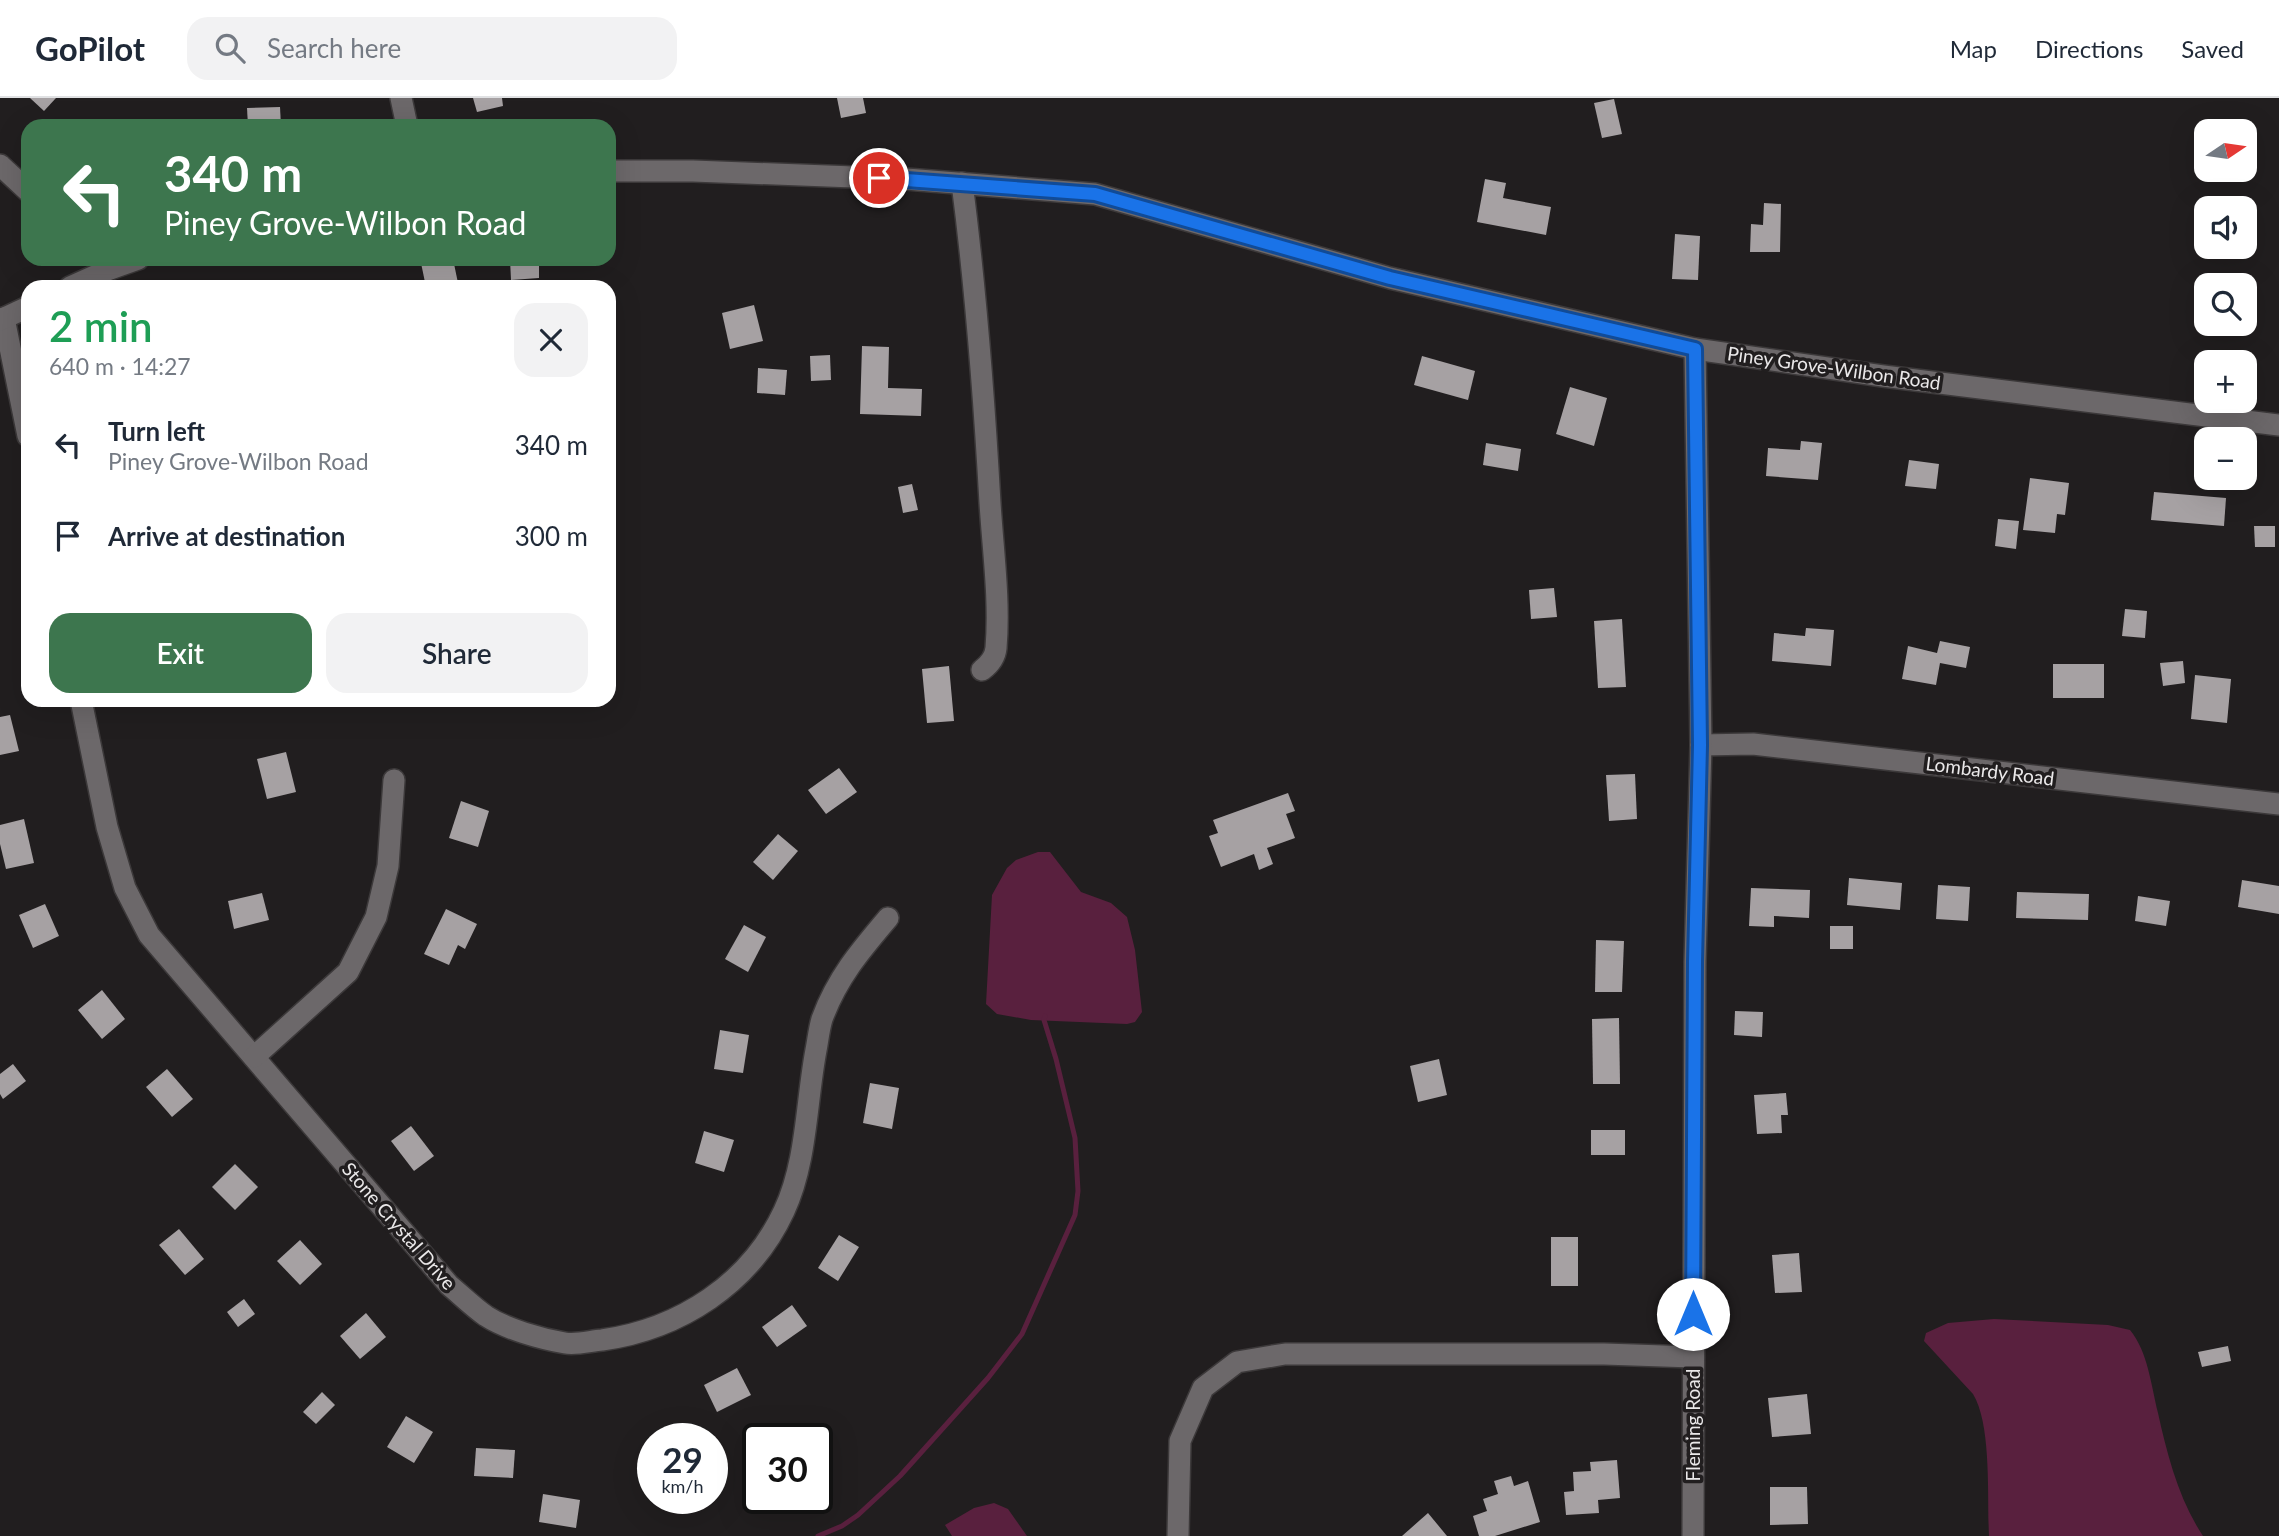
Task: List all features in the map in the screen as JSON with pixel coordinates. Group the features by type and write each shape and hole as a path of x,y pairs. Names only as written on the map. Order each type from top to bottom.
{"street":[{"path":"401,98 406,119"},
{"path":"0,165 21,184"},
{"name":"Piney Grove-Wilbon Road","path":"616,171 906,179 1095,194 1390,278 1695,349 1883,376 2279,425"},
{"path":"962,184 975,278 983,374 995,597 996,650 990,663 982,670"},
{"path":"81,280 102,266"},
{"path":"21,310 2,319 21,404"},
{"name":"Fleming Road","path":"1693,1536 1695,975 1700,745 1695,349"},
{"name":"Stone Crystal Drive","path":"82,707 107,827 125,888 149,935 449,1285 486,1317 534,1336 568,1344 633,1336 704,1304 732,1281 763,1247 784,1210 800,1160 821,1020 843,973 888,918"},
{"name":"Lombardy Road","path":"1700,745 1753,744 2279,804"},
{"path":"254,1057 348,972 376,917 388,866 394,780"},
{"path":"1178,1536 1180,1441 1203,1388 1237,1362 1311,1353 1693,1357"}],"shaded area":[{"path":"1038,852 1050,852 1081,892 1111,903 1127,917 1135,950 1142,1012 1135,1022 1127,1024 1031,1020 997,1014 986,1004 992,895 1007,868 1016,860"},
{"path":"1994,1319 2108,1325 2130,1330 2145,1359 2175,1476 2187,1507 2203,1536 1989,1536 1986,1443 1979,1407 1973,1394 1924,1341 1926,1333 1948,1323"},
{"path":"994,1503 1008,1509 1027,1536 952,1536 945,1525 974,1508"}],"building":[{"path":"30,98 56,98 44,111"},
{"path":"473,98 502,98 503,106 477,112"},
{"path":"837,98 863,98 866,113 841,118"},
{"path":"1614,99 1622,134 1602,138 1594,103"},
{"path":"280,107 281,119 248,119 247,108"},
{"path":"1485,179 1506,183 1503,198 1551,207 1546,235 1477,222"},
{"path":"1764,203 1781,204 1780,252 1750,252 1751,224 1763,225"},
{"path":"1675,234 1700,236 1698,280 1672,279"},
{"path":"422,266 454,266 457,280 425,280"},
{"path":"510,266 539,266 539,278 511,280"},
{"path":"754,305 763,341 730,349 722,313"},
{"path":"862,346 889,347 888,388 922,389 921,416 860,414"},
{"path":"830,355 831,380 811,381 810,356"},
{"path":"1422,356 1475,371 1468,400 1414,385"},
{"path":"758,368 787,370 785,395 757,393"},
{"path":"1570,387 1607,398 1594,446 1556,434"},
{"path":"1801,441 1822,443 1818,480 1766,476 1768,448 1800,450"},
{"path":"1486,443 1521,449 1518,471 1483,465"},
{"path":"1909,460 1939,464 1936,489 1905,486"},
{"path":"2030,478 2069,483 2065,515 2057,514 2055,533 2023,530"},
{"path":"912,484 918,510 903,513 898,487"},
{"path":"2154,492 2226,498 2224,526 2151,520"},
{"path":"1998,519 2019,521 2016,549 1995,546"},
{"path":"2254,526 2275,526 2275,547 2255,547"},
{"path":"1554,588 1557,617 1531,619 1529,590"},
{"path":"2125,609 2147,611 2145,638 2122,636"},
{"path":"1622,619 1626,687 1598,688 1594,621"},
{"path":"1806,628 1834,630 1831,666 1772,661 1774,633 1805,636"},
{"path":"1940,641 1970,647 1966,668 1940,663 1936,685 1902,679 1908,646 1937,653"},
{"path":"2183,661 2185,683 2163,686 2160,663"},
{"path":"2053,664 2104,664 2104,698 2053,698"},
{"path":"949,666 954,721 927,723 922,669"},
{"path":"2195,675 2231,679 2227,723 2191,719"},
{"path":"10,715 19,751 0,755 0,717"},
{"path":"286,752 296,792 267,799 257,759"},
{"path":"839,768 857,792 826,814 808,790"},
{"path":"1635,774 1637,819 1609,821 1606,775"},
{"path":"1288,793 1295,811 1286,814 1295,838 1267,848 1273,864 1259,870 1254,854 1221,867 1209,836 1218,833 1213,820"},
{"path":"461,801 489,811 478,847 449,838"},
{"path":"24,819 34,863 6,869 0,844 0,825"},
{"path":"778,834 798,851 773,880 753,862"},
{"path":"1849,878 1902,883 1900,910 1847,905"},
{"path":"2242,880 2279,886 2279,914 2238,907"},
{"path":"1938,885 1970,887 1968,921 1936,919"},
{"path":"1751,888 1810,890 1809,918 1774,916 1774,927 1749,926"},
{"path":"2017,892 2089,894 2088,920 2016,918"},
{"path":"262,893 269,920 234,929 228,901"},
{"path":"2138,896 2170,901 2166,926 2135,921"},
{"path":"45,904 59,936 33,948 19,915"},
{"path":"446,909 477,924 465,949 458,945 449,965 424,954"},
{"path":"744,925 766,937 748,972 725,959"},
{"path":"1830,926 1853,926 1853,949 1830,949"},
{"path":"1596,940 1624,941 1622,992 1595,992"},
{"path":"102,990 125,1019 102,1039 78,1010"},
{"path":"1735,1011 1763,1012 1762,1037 1734,1035"},
{"path":"1619,1018 1620,1084 1593,1084 1592,1019"},
{"path":"720,1030 749,1035 743,1073 714,1069"},
{"path":"1439,1059 1447,1095 1418,1102 1410,1066"},
{"path":"13,1064 26,1081 3,1099 0,1094 0,1074"},
{"path":"167,1069 193,1099 172,1117 146,1087"},
{"path":"870,1083 899,1088 892,1129 863,1123"},
{"path":"1786,1093 1788,1115 1781,1115 1782,1133 1757,1134 1754,1095"},
{"path":"411,1126 434,1156 414,1171 391,1141"},
{"path":"1591,1130 1625,1130 1625,1155 1591,1155"},
{"path":"704,1131 734,1140 724,1172 695,1163"},
{"path":"235,1164 258,1187 235,1210 212,1187"},
{"path":"179,1229 204,1259 185,1275 159,1245"},
{"path":"839,1235 859,1247 838,1281 818,1268"},
{"path":"1551,1237 1578,1237 1578,1286 1551,1286"},
{"path":"300,1240 322,1264 300,1285 277,1261"},
{"path":"1799,1253 1802,1292 1775,1293 1772,1255"},
{"path":"244,1299 255,1314 238,1327 227,1312"},
{"path":"792,1305 807,1326 777,1347 762,1327"},
{"path":"366,1313 386,1337 360,1359 340,1336"},
{"path":"2228,1346 2231,1361 2202,1367 2198,1352"},
{"path":"737,1368 751,1395 717,1412 704,1385"},
{"path":"322,1392 335,1405 316,1424 303,1412"},
{"path":"1807,1394 1811,1434 1772,1437 1768,1398"},
{"path":"406,1416 433,1432 414,1463 387,1447"},
{"path":"476,1448 515,1450 513,1478 474,1476"},
{"path":"1617,1460 1620,1498 1598,1500 1599,1513 1566,1515 1564,1492 1574,1491 1573,1472 1591,1471 1590,1462"},
{"path":"1511,1476 1514,1486 1528,1481 1540,1522 1495,1536 1479,1536 1473,1516 1487,1511 1483,1499 1498,1494 1494,1481"},
{"path":"1770,1487 1807,1487 1808,1524 1770,1525"},
{"path":"543,1494 580,1500 576,1528 539,1522"},
{"path":"1428,1513 1447,1536 1402,1536"}],"waterway":[{"path":"818,1536 842,1526 858,1515 900,1476 988,1378 1022,1334 1075,1215 1078,1191 1075,1138 1045,1016"}],"route":[{"path":"879,178 1095,194 1390,278 1695,349 1700,745 1695,962 1693,1314"}]}
